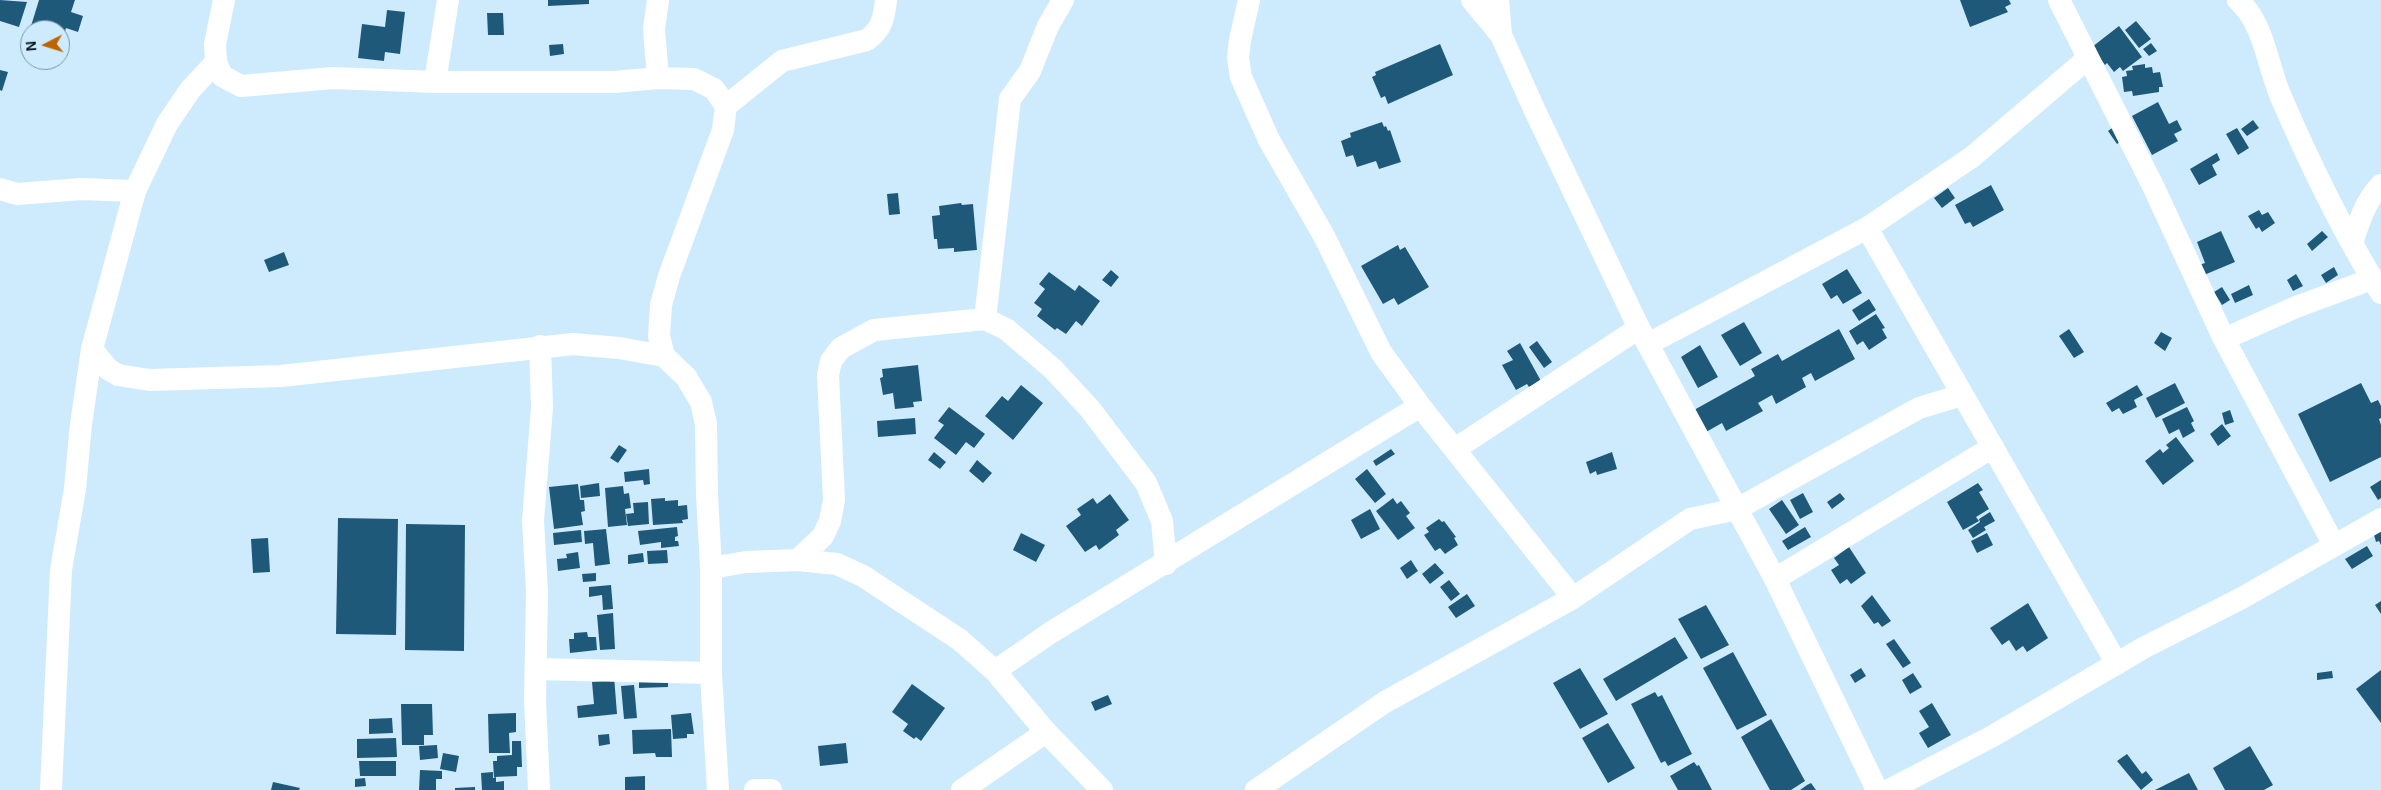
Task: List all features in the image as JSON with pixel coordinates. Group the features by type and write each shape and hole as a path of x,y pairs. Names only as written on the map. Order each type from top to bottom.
{"street":[{"path":"224,0 215,44 216,62 222,76 241,86 333,78 435,82 614,82 658,78 694,80 714,90 726,106 723,130 669,276 662,305 659,336 664,356 686,378 701,402 706,424 711,568 711,673 718,790"},
{"path":"435,82 448,0"},
{"path":"658,0 654,30 658,78"},
{"path":"726,106 782,61 794,56 867,40 878,32 885,12 886,0"},
{"path":"985,319 1010,99 1030,71 1048,26 1062,0"},
{"path":"1248,0 1238,58 1245,86 1269,140 1324,236 1381,352 1420,406 1573,598"},
{"path":"1472,0 1501,35 1539,120 1644,336 1673,394 1775,579 1877,790"},
{"path":"1498,0 1501,35"},
{"path":"2059,0 2087,59 2153,186 2224,339 2334,545"},
{"path":"2224,339 2296,307 2377,286 2352,243 2307,156 2278,90 2256,25 2238,0"},
{"path":"1455,450 1644,336 1867,228 1972,157 2087,59"},
{"path":"51,790 60,570 75,489 81,424 92,349 135,191 167,124 190,90 216,62"},
{"path":"2352,243 2363,211 2373,193 2381,185"},
{"path":"0,189 17,194 81,189 135,191"},
{"path":"1867,228 2117,664"},
{"path":"798,560 823,536 830,521 834,500 828,408 828,375 831,360 841,348 874,330 985,319 1006,329 1053,369 1090,409 1146,483 1162,521 1166,564"},
{"path":"92,349 108,369 118,375 150,380 281,376 540,346 573,344 619,348 664,356"},
{"path":"539,790 535,699 537,592 533,520 542,407 540,346"},
{"path":"1272,786 1385,702 1573,598 1690,519 1738,509 1919,408 1962,396"},
{"path":"994,671 1050,633 1166,564 1298,479 1420,406"},
{"path":"1775,579 1993,447"},
{"path":"1889,790 1991,737 2117,664 2381,519"},
{"path":"711,568 746,562 798,560 837,564 863,576 960,640 994,671 1046,732 1102,790"},
{"path":"536,669 711,673"},
{"path":"962,790 1046,732"},
{"path":"755,790 771,790"}],"building":[{"path":"0,0 27,2 19,27 0,21"},
{"path":"39,0 75,0 71,12 83,16 78,32 70,29 70,20 33,20"},
{"path":"548,0 589,0 589,4 548,6"},
{"path":"1960,0 2009,0 2011,4 2005,7 2008,12 1970,27"},
{"path":"387,10 405,12 400,54 385,52 384,61 358,58 362,24 385,27"},
{"path":"487,13 503,13 504,35 488,35"},
{"path":"2136,21 2151,39 2139,48 2125,30"},
{"path":"2119,26 2142,57 2123,71 2120,67 2114,72 2107,63 2105,65 2092,47"},
{"path":"2151,43 2157,51 2149,56 2143,49"},
{"path":"563,44 564,54 550,56 549,45"},
{"path":"1440,44 1453,75 1388,104 1385,96 1381,98 1372,77 1376,75 1375,72"},
{"path":"2145,64 2145,68 2152,67 2153,73 2160,72 2163,87 2159,87 2159,92 2133,96 2132,91 2124,92 2122,77 2127,76 2126,71 2133,70 2132,66"},
{"path":"0,70 8,72 2,91 0,90"},
{"path":"2158,102 2169,124 2177,120 2182,130 2174,134 2178,141 2152,155 2132,116"},
{"path":"2253,120 2259,128 2247,136 2241,129"},
{"path":"1382,122 1388,131 1390,130 1401,162 1379,169 1376,161 1357,167 1353,155 1346,157 1341,141 1351,137 1350,133"},
{"path":"2112,128 2121,141 2117,144 2108,131"},
{"path":"2237,128 2249,148 2238,155 2226,134"},
{"path":"2217,153 2220,160 2212,165 2217,175 2199,185 2190,169"},
{"path":"1991,185 2004,210 1973,227 1970,222 1965,224 1955,205"},
{"path":"1948,188 1955,198 1942,208 1934,198"},
{"path":"898,193 900,214 889,215 887,194"},
{"path":"961,203 962,205 973,204 977,250 954,252 954,248 938,249 937,239 934,239 932,216 940,215 939,206"},
{"path":"2259,210 2262,215 2268,212 2275,223 2262,232 2259,227 2256,229 2248,216"},
{"path":"2221,231 2235,262 2204,275 2199,265 2205,263 2197,242"},
{"path":"2322,231 2328,237 2312,251 2307,244"},
{"path":"1398,245 1400,250 1405,247 1429,287 1398,305 1394,298 1383,304 1361,266"},
{"path":"284,252 289,265 269,272 264,260"},
{"path":"2334,267 2338,275 2326,283 2321,275"},
{"path":"1847,269 1862,293 1843,304 1837,295 1831,299 1822,284"},
{"path":"1111,270 1119,277 1111,287 1102,280"},
{"path":"1049,272 1075,291 1079,285 1100,301 1082,326 1076,321 1066,334 1057,328 1055,330 1037,316 1042,309 1034,303 1045,289 1039,284"},
{"path":"2296,274 2303,286 2293,291 2287,280"},
{"path":"2249,285 2253,295 2235,303 2231,294"},
{"path":"2222,287 2230,300 2222,305 2214,292"},
{"path":"1869,299 1876,310 1859,321 1852,310"},
{"path":"1876,314 1885,328 1882,329 1887,338 1869,350 1863,341 1857,345 1849,331"},
{"path":"1744,322 1762,353 1740,366 1721,335"},
{"path":"1839,329 1855,359 1815,381 1811,373 1802,378 1806,387 1776,404 1772,395 1758,403 1763,411 1726,431 1722,423 1706,432 1694,410 1755,376 1751,369 1778,354 1782,361"},
{"path":"2069,329 2084,352 2074,358 2059,336"},
{"path":"2161,332 2172,338 2165,351 2154,343"},
{"path":"1537,341 1552,362 1544,368 1529,347"},
{"path":"1520,343 1541,381 1529,387 1527,384 1516,390 1502,365 1513,360 1507,351"},
{"path":"1700,345 1718,377 1698,388 1681,357"},
{"path":"918,365 922,401 913,402 914,407 895,409 893,393 883,395 880,378 883,377 882,369"},
{"path":"2175,383 2185,403 2156,418 2146,398"},
{"path":"2361,383 2371,403 2378,400 2381,406 2381,418 2379,419 2381,425 2381,457 2330,482 2298,414"},
{"path":"1021,385 1043,403 1013,440 985,416 1002,396 1008,401"},
{"path":"2137,385 2143,395 2134,400 2137,407 2123,414 2119,408 2112,412 2106,403"},
{"path":"949,407 985,434 974,448 966,442 956,455 934,438 944,425 938,421"},
{"path":"2187,407 2194,421 2191,423 2195,431 2183,438 2179,429 2169,434 2162,419"},
{"path":"2230,410 2234,422 2225,425 2222,413"},
{"path":"915,418 916,434 878,437 877,421"},
{"path":"2222,424 2231,436 2218,446 2210,434"},
{"path":"2176,437 2194,461 2163,485 2145,461 2160,449 2163,453 2169,448 2166,445"},
{"path":"619,445 627,450 618,463 610,458"},
{"path":"1391,449 1395,454 1376,466 1373,461"},
{"path":"934,452 946,462 940,469 928,460"},
{"path":"1612,452 1617,469 1597,475 1596,471 1590,474 1586,462"},
{"path":"977,460 992,473 983,483 969,471"},
{"path":"649,469 650,484 644,485 643,480 625,482 624,472"},
{"path":"1367,469 1386,494 1375,503 1355,479"},
{"path":"2381,480 2381,498 2378,500 2370,487"},
{"path":"599,483 600,496 581,498 580,486"},
{"path":"1978,483 1983,490 1979,492 1989,509 1976,517 1979,521 1963,530 1947,502"},
{"path":"578,484 580,500 584,500 585,511 581,512 583,525 554,529 549,487"},
{"path":"623,486 624,494 629,493 631,508 625,509 627,525 608,527 605,488"},
{"path":"1803,493 1813,512 1800,519 1790,500"},
{"path":"1840,493 1845,499 1832,509 1827,502"},
{"path":"1110,494 1129,520 1116,530 1119,535 1099,550 1096,545 1085,552 1066,526 1081,515 1077,509 1093,498 1097,504"},
{"path":"665,498 665,501 678,500 678,506 687,505 688,519 682,520 683,523 653,525 651,499"},
{"path":"1393,498 1397,504 1401,501 1410,513 1406,516 1415,528 1398,540 1376,511"},
{"path":"1782,500 1799,525 1786,534 1769,509"},
{"path":"648,502 649,524 628,526 626,514 634,513 633,503"},
{"path":"1370,509 1380,529 1361,539 1351,520"},
{"path":"1990,512 1995,521 1984,527 1986,530 1973,538 1968,530 1980,522 1979,519"},
{"path":"338,518 398,519 396,635 336,634"},
{"path":"1439,519 1442,522 1444,521 1456,537 1454,538 1458,545 1445,554 1440,548 1435,551 1424,535 1429,532 1426,528"},
{"path":"406,524 465,525 464,651 405,650"},
{"path":"2381,525 2381,545 2379,541 2376,542 2372,528"},
{"path":"677,527 678,536 675,537 675,541 678,541 679,546 661,548 661,542 640,545 638,531"},
{"path":"1805,527 1811,537 1788,550 1782,541"},
{"path":"606,529 610,564 595,566 593,543 585,544 584,531"},
{"path":"581,530 582,542 554,545 553,533"},
{"path":"1021,533 1045,545 1036,562 1013,550"},
{"path":"1987,533 1993,545 1977,553 1971,541"},
{"path":"268,538 270,572 253,573 251,539"},
{"path":"2367,546 2373,556 2352,569 2345,559"},
{"path":"1849,547 1866,573 1851,584 1847,579 1840,584 1831,570 1839,565 1834,558"},
{"path":"667,550 668,563 648,564 647,551"},
{"path":"578,552 580,568 558,571 557,559 567,558 566,554"},
{"path":"643,553 644,562 628,564 628,555"},
{"path":"1411,560 1418,571 1407,579 1400,568"},
{"path":"1435,563 1444,573 1430,584 1422,574"},
{"path":"596,573 596,581 583,582 582,574"},
{"path":"1449,580 1460,594 1451,601 1440,587"},
{"path":"611,585 613,609 603,610 602,595 589,597 589,587"},
{"path":"1467,594 1475,606 1456,618 1448,607"},
{"path":"1872,595 1891,621 1882,627 1878,622 1874,624 1861,606"},
{"path":"2381,601 2381,614 2375,605"},
{"path":"2028,603 2048,638 2027,652 2023,646 2016,651 2009,640 2002,645 1990,628"},
{"path":"1706,605 1729,645 1701,659 1678,619"},
{"path":"613,613 615,649 600,650 597,615"},
{"path":"587,632 588,637 596,637 597,650 570,653 569,639 574,639 574,633"},
{"path":"1675,637 1688,658 1616,701 1603,679"},
{"path":"1894,639 1911,663 1903,668 1886,644"},
{"path":"1733,652 1767,715 1737,730 1703,668"},
{"path":"1580,668 1608,714 1580,729 1553,683"},
{"path":"1861,668 1866,676 1855,683 1850,675"},
{"path":"2381,670 2381,723 2356,689"},
{"path":"2332,671 2333,678 2317,680 2317,673"},
{"path":"1913,673 1922,687 1910,694 1902,680"},
{"path":"614,676 617,714 578,718 577,706 594,704 592,682 605,681"},
{"path":"668,679 668,687 639,688 639,680"},
{"path":"912,684 945,708 921,741 916,737 914,739 903,731 908,724 892,712"},
{"path":"634,685 637,718 624,719 621,686"},
{"path":"1655,692 1658,697 1662,695 1692,754 1668,766 1665,761 1661,763 1631,704"},
{"path":"1108,695 1112,704 1095,711 1091,702"},
{"path":"1932,703 1951,735 1928,748 1919,733 1929,727 1919,711"},
{"path":"401,704 432,704 433,735 424,735 424,745 402,745"},
{"path":"516,713 516,732 509,733 510,753 489,753 488,714"},
{"path":"691,713 694,734 687,734 687,738 673,739 671,715"},
{"path":"392,718 393,733 369,734 369,719"},
{"path":"1771,719 1805,781 1791,790 1770,790 1741,737"},
{"path":"1608,723 1635,768 1608,783 1582,738"},
{"path":"671,729 672,757 656,757 655,753 633,754 632,730"},
{"path":"609,734 610,744 599,746 598,735"},
{"path":"396,738 397,757 357,758 357,739"},
{"path":"512,741 521,741 522,767 517,767 517,776 494,777 493,761 497,761 497,756 512,755"},
{"path":"846,743 848,763 820,766 818,746"},
{"path":"437,745 438,758 420,760 419,746"},
{"path":"2250,746 2273,785 2264,790 2225,790 2213,768"},
{"path":"443,753 459,756 456,772 440,769"},
{"path":"2127,754 2142,774 2146,771 2153,780 2141,790 2117,761"},
{"path":"359,761 396,761 396,776 360,776"},
{"path":"1694,762 1697,766 1699,765 1712,790 1678,790 1670,776"},
{"path":"420,770 442,771 442,779 436,779 436,790 419,790"},
{"path":"493,772 493,778 496,777 496,782 504,781 504,790 482,790 481,773"},
{"path":"2189,773 2198,790 2155,790"},
{"path":"645,776 645,790 625,790 625,777"},
{"path":"365,778 366,786 355,787 355,779"},
{"path":"273,782 300,788 299,790 271,790"},
{"path":"1811,783 1816,790 1800,790 1807,785"},
{"path":"475,787 475,790 455,790 455,788"}]}
